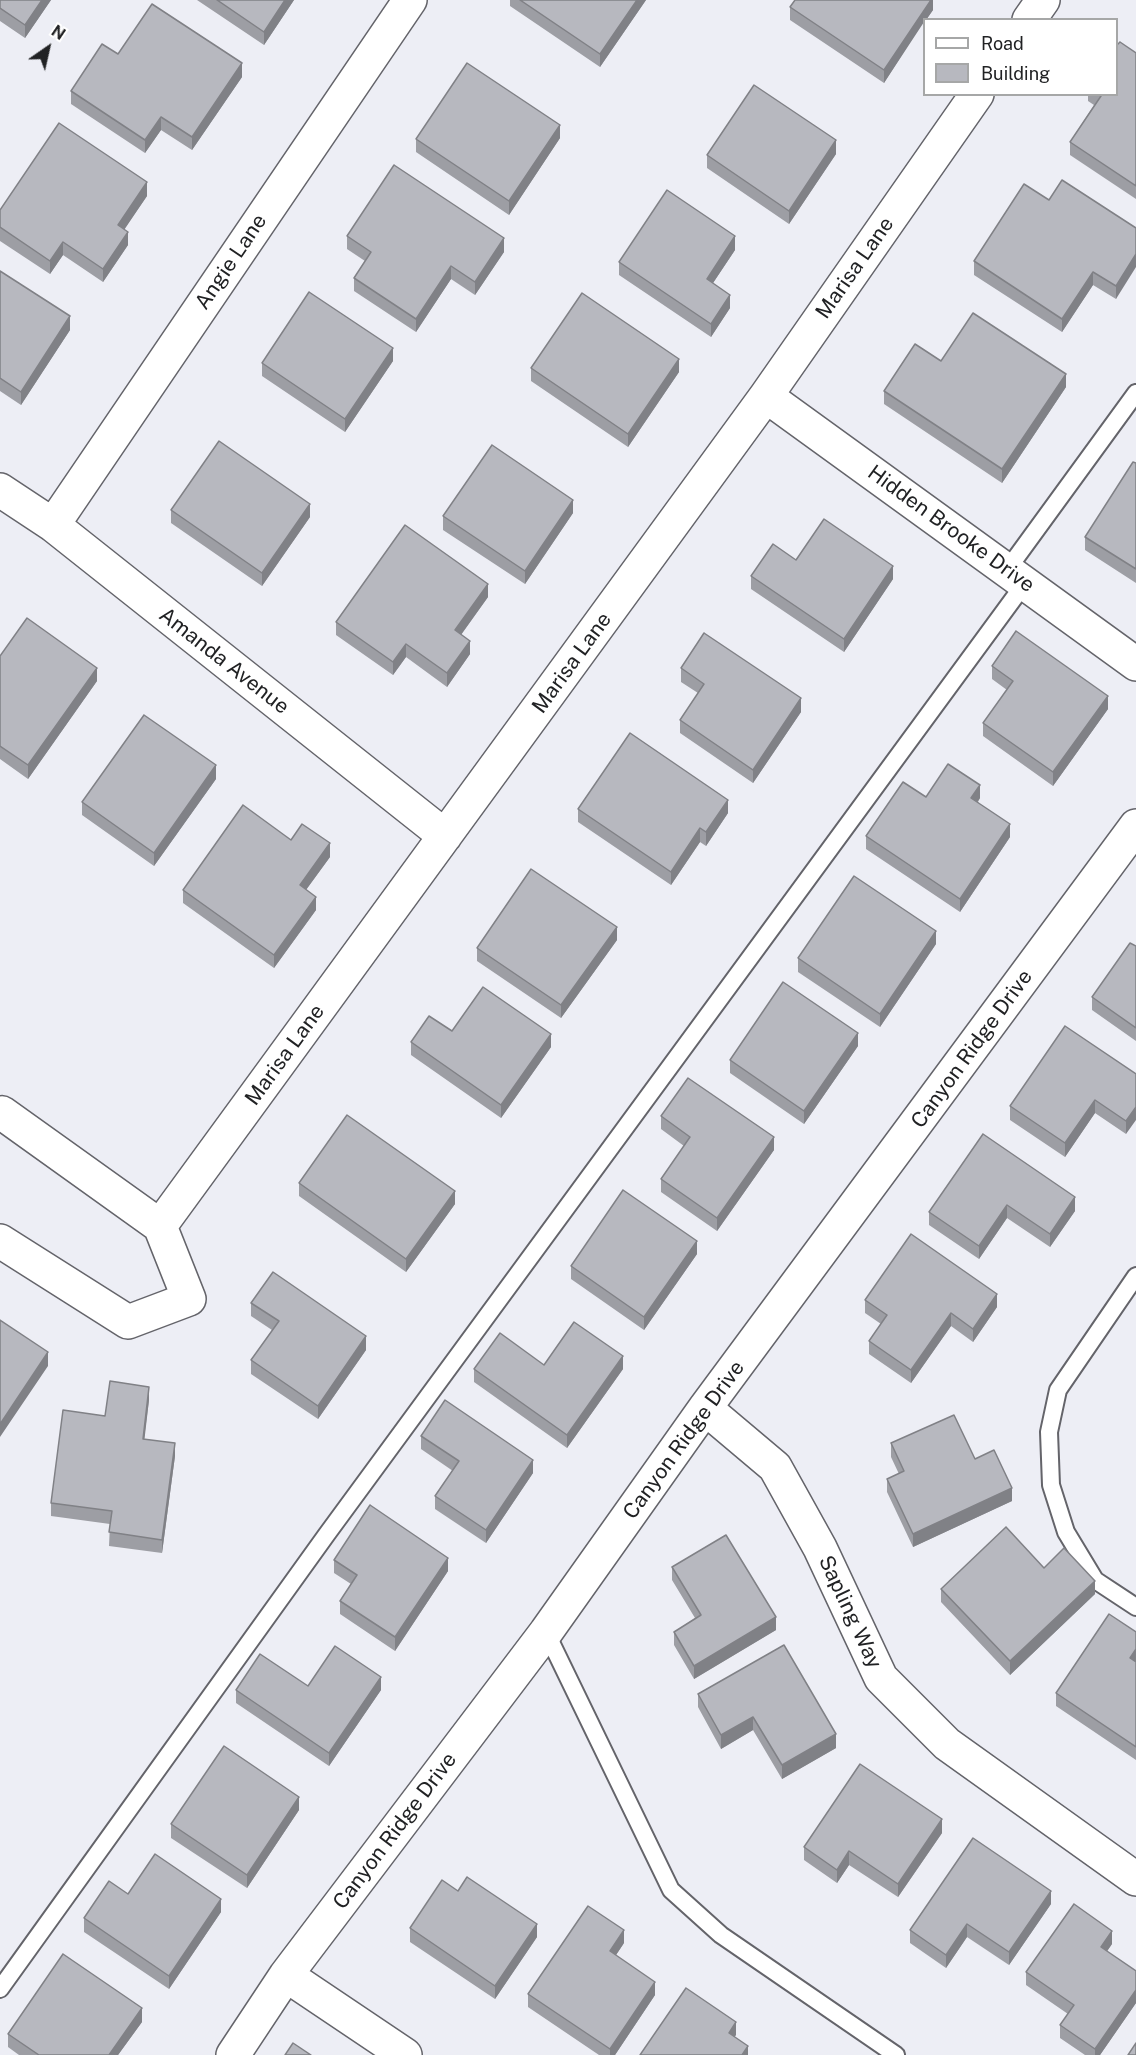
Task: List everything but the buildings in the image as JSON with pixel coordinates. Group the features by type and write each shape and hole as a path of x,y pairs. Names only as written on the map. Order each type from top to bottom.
{"street":[{"name":"Angie Lane","path":"53,525 410,0"},
{"path":"1030,18 1043,0"},
{"name":"Marisa Lane","path":"160,1226 766,396 976,96"},
{"name":"Hidden Brooke Drive","path":"766,396 1136,664"},
{"name":"Amanda Avenue","path":"0,490 53,525 445,836"},
{"name":"Canyon Ridge Drive","path":"233,2055 286,1975 546,1632 705,1408 1136,826"},
{"path":"0,1114 2,1113 160,1226 189,1299 128,1322 0,1241"},
{"name":"Sapling Way","path":"705,1408 775,1467 820,1548 881,1678 947,1744 1136,1879"},
{"path":"286,1975 405,2055"}],"lane":[{"path":"0,1989 1016,576 1136,393"},
{"path":"1136,1276 1058,1390 1049,1432 1051,1485 1066,1532 1095,1580 1136,1607"},
{"path":"546,1632 671,1890 721,1935 896,2055"}]}
